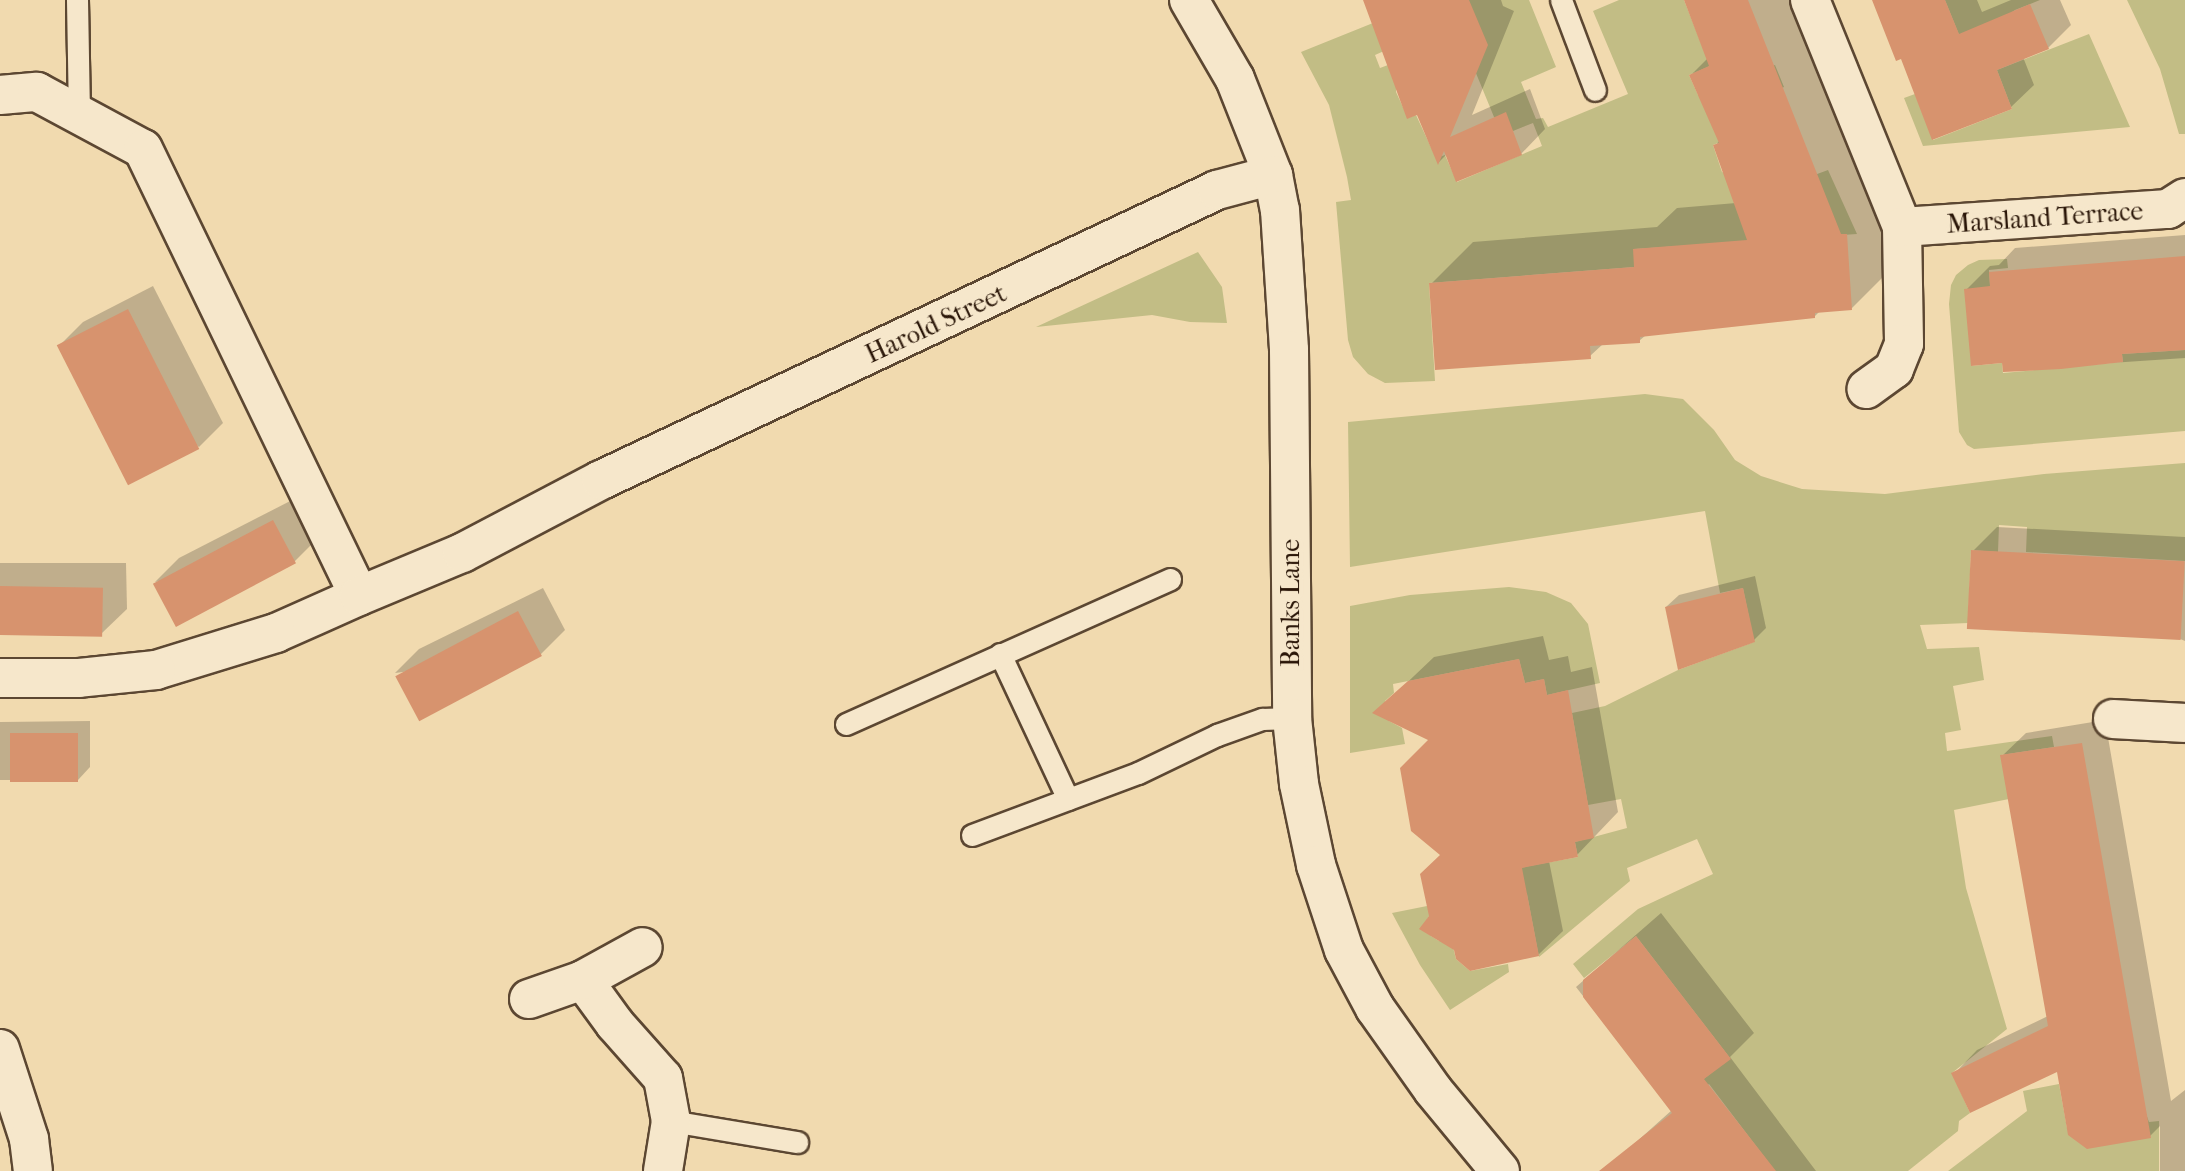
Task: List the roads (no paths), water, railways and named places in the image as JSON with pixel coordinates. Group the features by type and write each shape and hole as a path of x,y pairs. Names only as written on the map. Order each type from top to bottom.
{"street":[{"name":"Banks Lane","path":"1189,0 1235,79 1273,175 1280,210 1289,350 1292,718 1299,784 1316,866 1344,950 1375,1008 1433,1090 1500,1171"},
{"path":"1810,0 1902,227 1904,344 1894,369 1866,389"},
{"path":"0,95 37,93 143,149 359,596"},
{"name":"Harold Street","path":"0,678 79,678 156,670 276,633 462,553 601,480 1217,190 1273,175"},
{"name":"Marsland Terrace","path":"1902,227 2168,209 2185,198"},
{"path":"2113,719 2185,723"},
{"path":"529,999 583,980 643,947"},
{"path":"583,980 615,1024 663,1078 671,1121 663,1171"},
{"path":"0,1049 29,1139 33,1171"}],"lane":[{"path":"77,0 79,115"},
{"path":"1561,0 1595,90"},
{"path":"846,724 1170,579"},
{"path":"1000,654 1068,799"},
{"path":"972,835 1138,773 1217,735 1262,719 1292,718"},
{"path":"671,1121 797,1142"}]}
